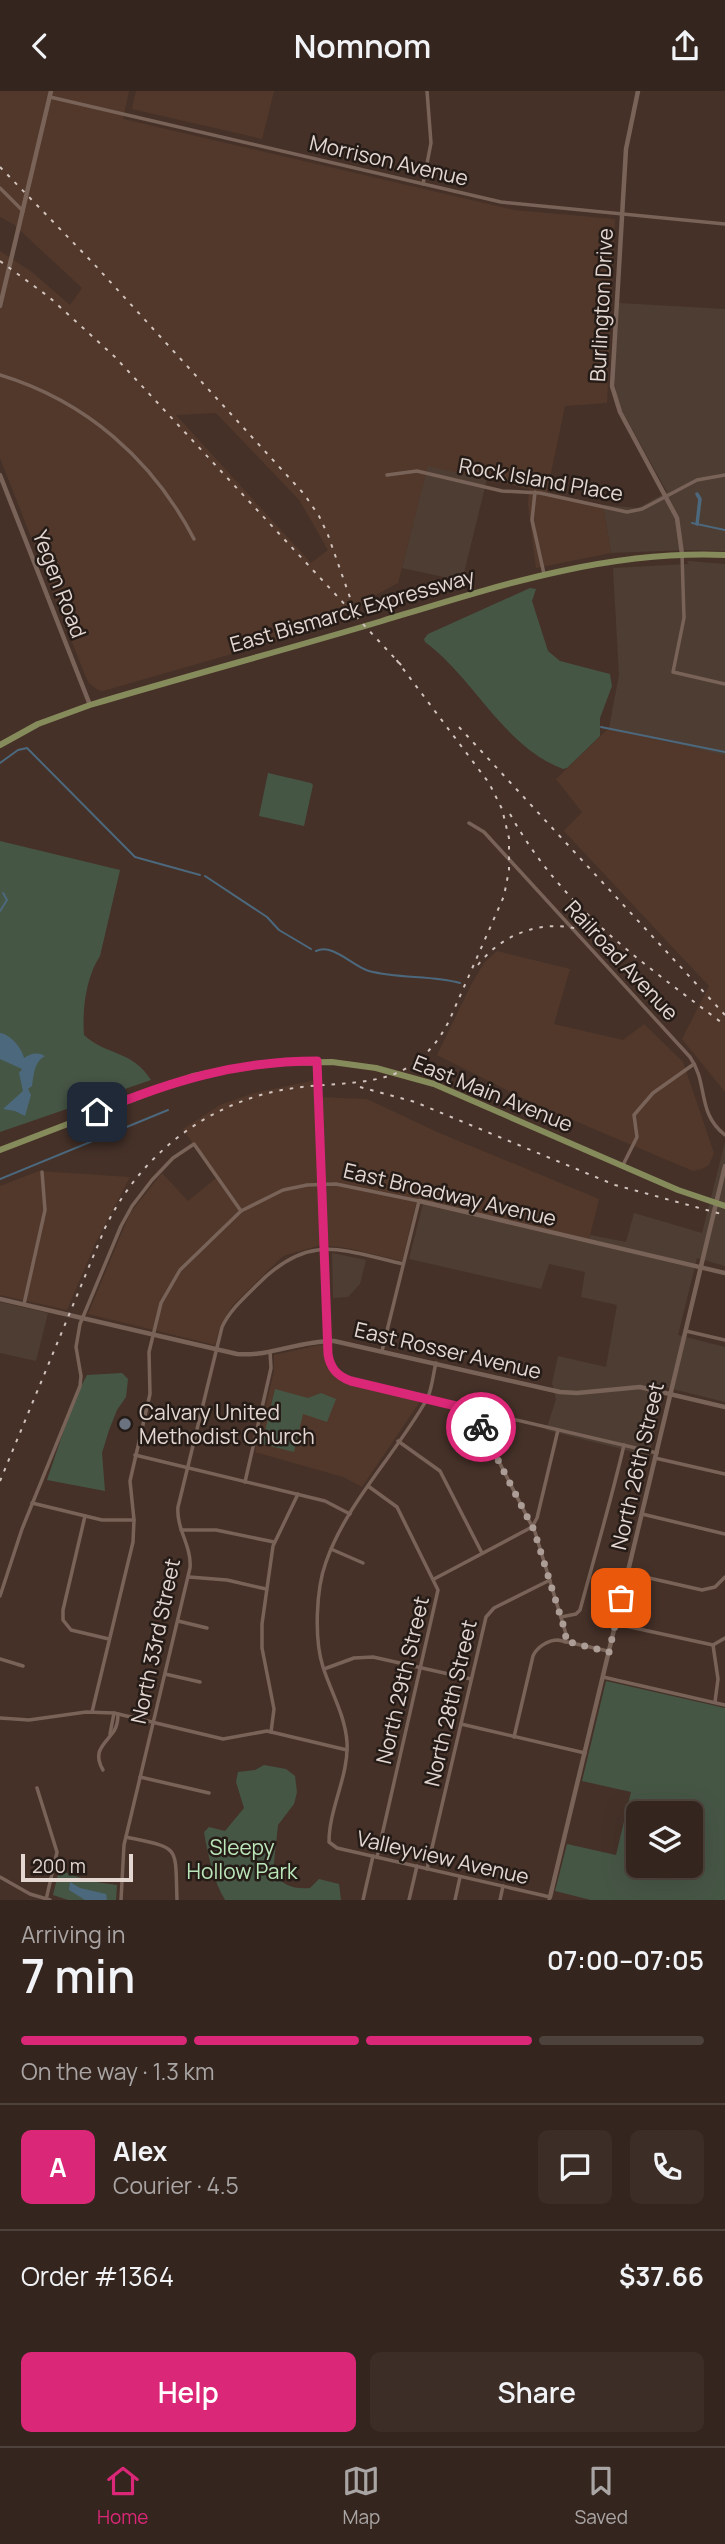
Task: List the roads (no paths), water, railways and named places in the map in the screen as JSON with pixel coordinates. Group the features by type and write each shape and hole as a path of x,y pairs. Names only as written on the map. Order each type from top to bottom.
{"main road":[{"name":"East Bismarck Expressway","path":"0,745 38,724 90,705 544,574 615,560 682,554 725,555"},
{"name":"East Main Avenue","path":"0,1150 193,1076 251,1065 317,1061 367,1066 426,1081 678,1190 725,1206"}],"street":[{"path":"423,184 431,143 427,91"},
{"name":"Burlington Drive","path":"638,91 626,145 613,390 622,417 678,522 682,554 683,625 673,672 725,684"},
{"path":"0,306 51,94"},
{"name":"Morrison Avenue","path":"51,94 423,184 528,206 725,224"},
{"path":"0,188 23,211"},
{"path":"0,375 50,394 81,411 111,434 155,476 194,540"},
{"name":"Rock Island Place","path":"387,475 417,471 502,491 535,492 625,512 640,510 696,480 725,475"},
{"name":"Yegen Road","path":"0,475 90,705"},
{"path":"535,492 532,520 544,574"},
{"name":"Railroad Avenue","path":"469,823 484,832 694,1063 701,1080 706,1111 713,1124 725,1135"},
{"path":"317,1061 327,1341 329,1362 334,1371 342,1377 624,1445 725,1474"},
{"path":"622,1166 637,1137 634,1115 653,1093 694,1063"},
{"path":"0,1595 32,1503 80,1386 76,1343 81,1318 132,1206 167,1164 194,1144 241,1211"},
{"name":"North 26th Street","path":"549,1899 725,1166"},
{"path":"24,1304 45,1210 42,1173"},
{"name":"East Broadway Avenue","path":"92,1712 132,1547 134,1520 130,1481 150,1394 148,1361 161,1303 176,1275 241,1211 283,1190 321,1183 353,1186 725,1273"},
{"path":"382,1351 419,1201"},
{"path":"324,1248 403,1264"},
{"name":"North 33rd Street","path":"121,1900 126,1837 188,1577 190,1553 181,1530 178,1511 221,1330 229,1314 272,1270 298,1254 324,1248"},
{"name":"East Rosser Avenue","path":"0,1299 243,1354 270,1352 327,1341 560,1392 583,1393 633,1387 671,1393 725,1407"},
{"path":"686,1330 725,1340"},
{"path":"245,1482 271,1368 270,1352"},
{"path":"0,1718 35,1720 92,1712 116,1714 226,1739 271,1732 347,1750 343,1720 323,1669 318,1643 323,1569 350,1514 428,1399 436,1363"},
{"path":"473,1410 532,1527 566,1634 565,1641"},
{"path":"532,1527 537,1518 558,1430"},
{"path":"398,1441 440,1471 482,1553"},
{"path":"561,1617 579,1612 624,1445"},
{"path":"135,1455 298,1494 329,1503 350,1514"},
{"path":"368,1486 397,1507 434,1579"},
{"path":"271,1732 274,1709 261,1636 266,1589 274,1542 298,1494"},
{"path":"32,1503 107,1521 134,1520"},
{"path":"642,1514 725,1534"},
{"path":"85,1515 63,1620 71,1630 110,1640"},
{"name":"North 29th Street","path":"363,1900 438,1594 434,1579 532,1527"},
{"path":"181,1530 216,1529 274,1542"},
{"path":"331,1549 363,1563"},
{"path":"627,1573 702,1590 719,1584 725,1577"},
{"path":"188,1577 230,1580 266,1589"},
{"name":"North 28th Street","path":"427,1869 487,1614 550,1580"},
{"path":"177,1621 207,1628"},
{"path":"615,1623 713,1646 725,1638"},
{"path":"514,1737 536,1650 551,1641 565,1641 609,1652"},
{"path":"713,1646 718,1679 715,1703"},
{"path":"323,1669 366,1657 471,1679"},
{"path":"0,1660 23,1666"},
{"path":"165,1674 200,1682"},
{"path":"603,1677 725,1705"},
{"path":"103,1770 99,1762 99,1752 115,1730 116,1714"},
{"path":"461,1724 584,1753"},
{"name":"Valleyview Avenue","path":"347,1750 329,1837 330,1844 337,1848 549,1899"},
{"path":"140,1777 209,1793"},
{"path":"0,1877 27,1893 48,1900 57,1852 37,1788"},
{"path":"126,1837 163,1845 172,1851 176,1859 177,1900"},
{"path":"409,1900 416,1866"},
{"path":"455,1900 460,1877"},
{"path":"500,1900 503,1887"}],"water":[{"path":"0,1033 15,1042 24,1058 34,1054 45,1056 37,1065 32,1086 28,1089 31,1095 25,1116 3,1109 23,1091 19,1073 22,1069 0,1059"},
{"path":"70,1882 80,1888 106,1894 107,1900 85,1900 69,1890"}],"waterway":[{"path":"697,494 700,499 697,524"},
{"path":"692,523 725,530"},
{"path":"601,727 725,752"},
{"path":"0,763 18,750 27,748 135,857 200,875"},
{"path":"205,876 267,917 279,930 311,949"},
{"path":"0,911 7,900 3,893"},
{"path":"316,951 322,949 336,952 369,971 460,983"},
{"path":"0,1179 168,1110"}],"railway":[{"path":"0,167 93,263 304,494 328,535 353,606"},
{"path":"0,261 49,297 115,357 402,666"},
{"path":"0,1481 105,1228 135,1180 154,1159 198,1123 249,1099 303,1087 374,1080 395,1073 415,1063 433,1046 449,1021 504,896 509,870 509,838 502,809 489,783 395,658"},
{"path":"459,727 725,1015"},
{"path":"510,814 531,848 578,905 632,954 722,1023"},
{"path":"478,965 505,941 538,928 572,928 606,941"},
{"path":"360,1087 415,1102 615,1185 725,1215"}],"place":[{"name":"Calvary United Methodist Church","path":"125,1424"}],"park label":[{"name":"Sleepy Hollow Park","path":"242,1859"}]}
